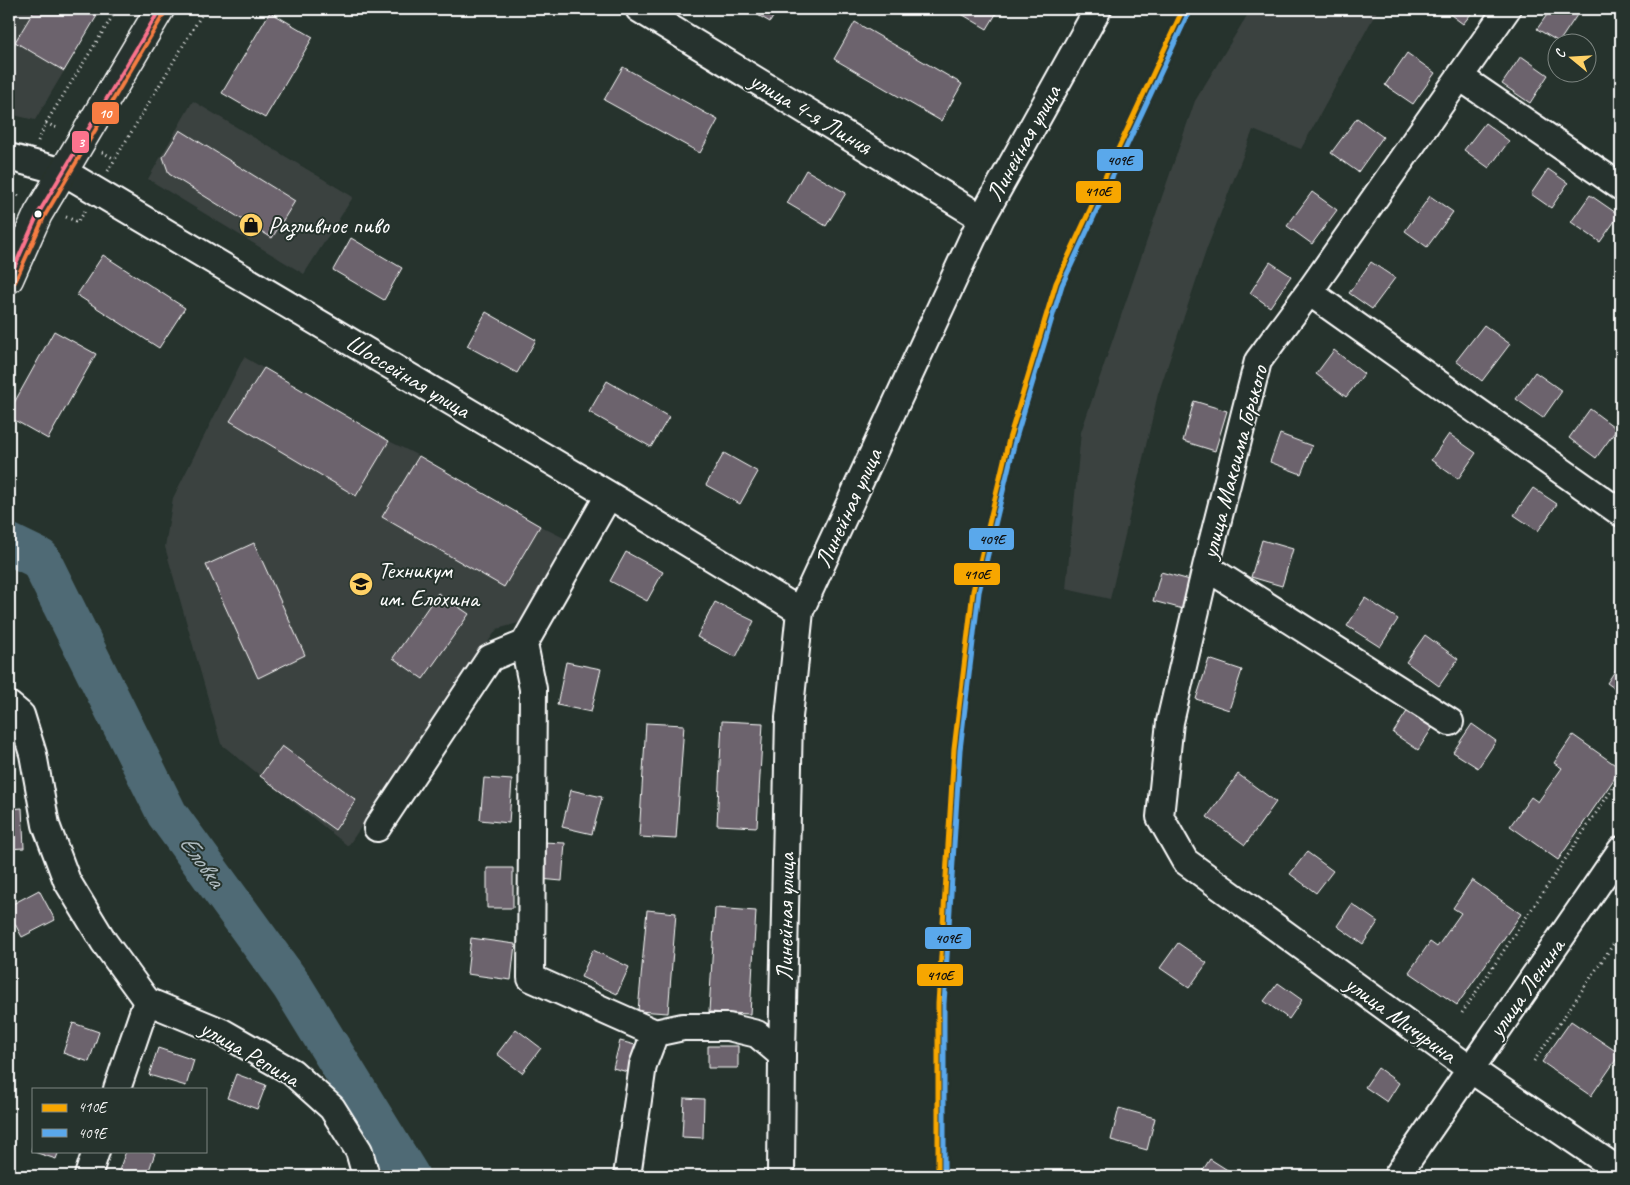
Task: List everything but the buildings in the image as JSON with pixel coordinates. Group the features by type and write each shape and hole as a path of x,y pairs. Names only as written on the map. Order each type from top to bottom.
{"main road":[{"path":"9,278 42,207 160,9"}],"street":[{"name":"улица 4-я Линия","path":"639,9 982,218"},
{"name":"Линейная улица","path":"782,1176 782,1055 789,717 800,611 982,218 1098,9"},
{"name":"улица Максима Горького","path":"1185,861 1160,816 1170,722 1206,567 1258,361 1309,292 1507,9"},
{"path":"1460,77 1621,187"},
{"name":"Шоссейная улица","path":"18,160 64,172 609,495 800,611"},
{"path":"1309,292 1621,513"},
{"path":"377,828 490,658 524,644 609,495"},
{"path":"1206,567 1450,722"},
{"path":"524,644 533,689 531,978 655,1033 683,1027 728,1027 757,1034 782,1055"},
{"path":"9,705 21,715 33,754 46,825 67,881 104,942 147,1001 118,1088"},
{"name":"улица Ленина","path":"1397,1176 1621,850"},
{"name":"улица Мичурина","path":"1185,861 1470,1069 1621,1172"},
{"name":"улица Репина","path":"147,1001 222,1032 292,1072 332,1108 359,1151 366,1176"},
{"path":"627,1176 643,1065 655,1033"},
{"path":"88,1176 96,1152"}],"path":[{"path":"15,194 18,160 46,123 117,9"},
{"path":"9,191 78,222 205,9"},
{"path":"1462,1013 1621,776"},
{"path":"1534,1061 1621,933"}],"shaded area":[{"path":"9,9 101,9 35,120 9,114"},
{"path":"1251,9 1378,9 1301,149 1253,130 1207,248 1158,394 1110,599 1066,589 1081,432 1195,101"},
{"path":"193,101 353,197 304,274 148,179"},
{"name":"Техникум им. Елохина","path":"244,357 389,441 570,541 529,620 497,629 348,846 221,744 165,547 173,498"}],"waterway":[{"name":"Еловка","path":"9,544 40,559 167,814 292,986 409,1176"}],"transit line":[{"name":"3","path":"9,279 38,214 160,9"},
{"name":"410E","path":"938,1176 938,1004 954,749 973,591 1009,439 1056,283 1183,9"},
{"name":"10","path":"15,282 44,217 165,12"},
{"name":"409E","path":"944,1176 944,1004 960,750 979,592 1015,441 1062,285 1189,12"}],"place":[{"name":"Разливное пиво","path":"251,225"},
{"name":"Техникум им. Елохина","path":"361,584"}]}
